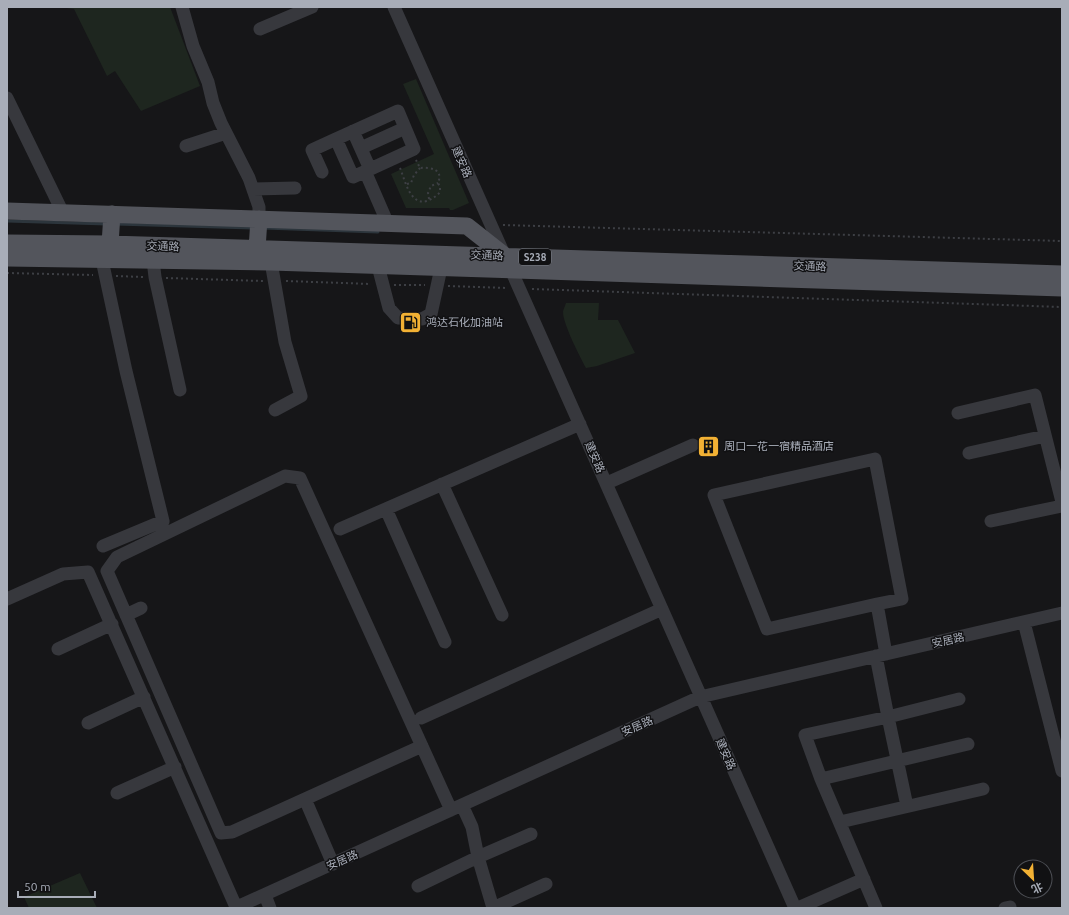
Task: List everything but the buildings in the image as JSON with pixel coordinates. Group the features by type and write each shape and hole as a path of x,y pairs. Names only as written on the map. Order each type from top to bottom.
{"main road":[{"path":"7,211 466,226 508,263"},
{"path":"110,244 112,214"},
{"path":"257,249 259,219"},
{"name":"交通路","path":"7,243 110,244 257,249 508,263 1062,288"},
{"name":"交通路","path":"7,258 104,268 153,260 271,262 441,268 508,263 1062,274"}],"street":[{"path":"182,7 193,46 208,82 213,104 253,189 259,207 259,219"},
{"path":"260,29 312,7"},
{"name":"建安路","path":"394,7 795,908"},
{"path":"7,98 63,212"},
{"path":"322,172 312,150 353,131 398,111 414,149 353,177 336,139"},
{"path":"361,148 405,128"},
{"path":"353,131 361,148 365,171 385,224"},
{"path":"186,146 226,133"},
{"path":"253,189 295,188"},
{"path":"153,260 155,277 180,390"},
{"path":"271,262 285,342 301,396 275,410"},
{"path":"378,266 389,308 398,318 422,319 431,314 441,268"},
{"path":"103,546 162,521 126,371 104,268"},
{"path":"958,413 1035,395 1062,502"},
{"path":"340,529 580,424"},
{"path":"969,453 1045,436"},
{"path":"607,483 693,445"},
{"path":"875,459 902,599 877,604 767,628 714,495 875,459"},
{"path":"422,746 232,832 221,833 106,571 117,557 285,476 300,478 422,746 456,808 472,827 478,857 493,908 546,884"},
{"path":"442,484 502,615"},
{"path":"991,521 1062,506"},
{"path":"386,509 445,642"},
{"path":"7,599 63,574 88,572 175,767 241,907"},
{"path":"877,604 888,716 906,806"},
{"path":"126,615 141,608"},
{"path":"421,718 662,609"},
{"name":"安居路","path":"241,907 700,697 1062,613"},
{"path":"1024,622 1062,771"},
{"path":"58,649 112,624"},
{"path":"88,723 144,697"},
{"path":"876,908 821,779 805,735 959,699"},
{"path":"821,779 968,744"},
{"path":"117,793 175,767"},
{"path":"840,822 983,789"},
{"path":"305,799 334,864"},
{"path":"418,886 478,857 531,834"},
{"path":"798,908 864,879"},
{"path":"265,895 270,908"}],"path":[{"path":"411,150 420,168"},
{"path":"395,157 411,194 418,202 429,199 440,192 438,172 428,168 420,168 414,175 411,182 407,184"},
{"path":"429,199 428,194 431,186 438,183"},
{"path":"490,224 1062,241"},
{"path":"7,273 104,268 155,277 1062,307"}],"shaded area":[{"path":"65,7 170,7 200,86 141,111 115,71 107,76 74,9"},
{"path":"416,79 469,203 453,210 450,210 449,208 406,208 391,174 434,154 403,84"},
{"path":"566,303 599,303 598,320 618,320 635,353 597,366 586,368 566,324 563,312"},
{"path":"80,873 97,908 29,908 24,897"}],"waterway":[{"path":"7,221 107,224"},
{"path":"116,224 252,228"},
{"path":"264,228 378,232"}],"place":[{"name":"鸿达石化加油站","path":"410,322"},
{"name":"周口一花一宿精品酒店","path":"708,446"}]}
